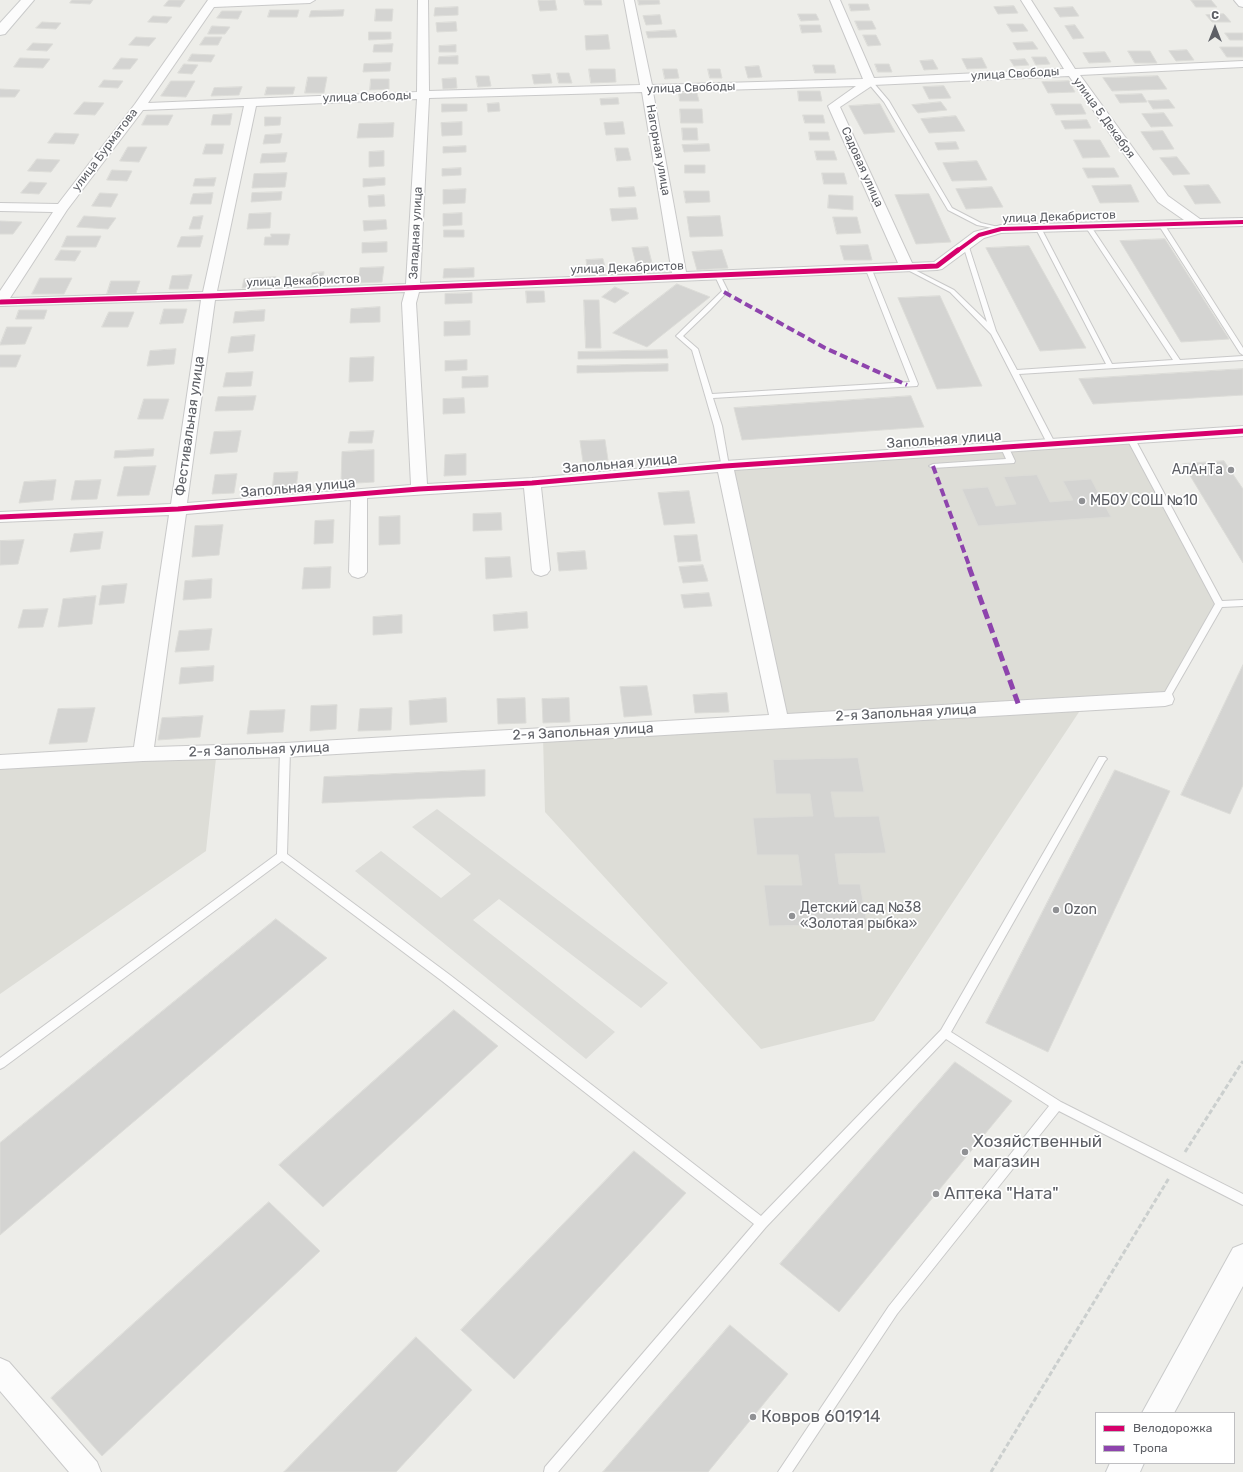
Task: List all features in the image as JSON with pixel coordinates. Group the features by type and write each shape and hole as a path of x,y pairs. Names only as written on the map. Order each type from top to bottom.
{"main road":[{"path":"0,31 28,0"},
{"path":"1158,1412 1243,1258"}],"street":[{"path":"211,2 310,0"},
{"name":"Западная улица","path":"419,489 409,303 413,287 423,95 423,0"},
{"name":"Нагорная улица","path":"629,0 647,89 680,277"},
{"path":"835,0 870,82"},
{"name":"улица 5 Декабря","path":"1026,0 1071,71 1162,199 1197,223"},
{"path":"1239,0 1243,4"},
{"name":"улица Бурматова","path":"0,302 62,208 138,107 211,2"},
{"name":"улица Свободы","path":"138,107 251,101 423,95 870,82 1071,71 1243,64"},
{"name":"Садовая улица","path":"870,82 834,106 907,268"},
{"name":"Фестивальная улица","path":"143,754 209,296 251,101"},
{"path":"0,207 62,208"},
{"name":"улица Декабристов","path":"0,302 209,296 907,268 937,266 979,235 1001,229 1243,222"},
{"name":"Запольная улица","path":"0,517 178,509 419,489 532,483 725,466 1243,431"},
{"path":"725,466 779,720"},
{"path":"532,483 541,570"},
{"path":"358,572 360,495"},
{"name":"2-я Запольная улица","path":"0,762 143,754 284,750 779,720 1165,699"},
{"path":"0,1371 79,1469"}],"lane":[{"path":"870,82 886,102 950,209 979,224 1001,229"},
{"path":"1161,224 1243,353"},
{"path":"1088,226 1178,362"},
{"path":"1038,227 1110,366"},
{"path":"966,245 994,333 1016,372 1052,445"},
{"path":"907,268 952,291 994,333"},
{"path":"709,396 914,384 869,270"},
{"path":"718,276 724,291 708,309 679,336 695,349 718,426 725,466"},
{"path":"1016,372 1243,358"},
{"path":"1132,439 1219,604"},
{"path":"933,466 1011,461 1005,448"},
{"path":"1219,604 1243,603"},
{"path":"1165,699 1219,604"},
{"path":"282,856 284,750"},
{"path":"550,1472 762,1223 945,1033 1102,759"},
{"path":"0,1064 282,856"},
{"path":"282,856 446,978 762,1223"},
{"path":"945,1033 1057,1105 1243,1200"},
{"path":"784,1472 893,1310 1057,1105"}],"path":[{"path":"991,1472 1176,1166 1243,1061"}],"shaded area":[{"path":"1130,441 1217,603 1163,697 785,717 729,466"},
{"name":"Детский сад №38 «Золотая рыбка»","path":"1083,706 874,1021 761,1049 545,812 543,737"},
{"path":"217,749 206,851 0,994 0,765"},
{"path":"437,809 668,983 641,1008 499,899 473,920 615,1032 586,1059 355,871 381,851 441,898 471,874 412,827"}],"building":[{"path":"72,0 93,0 90,4 70,3"},
{"path":"169,0 185,0 180,7 164,6"},
{"path":"555,0 557,10 540,11 538,1"},
{"path":"584,0 601,0 602,5 585,5"},
{"path":"638,0 659,0 660,4 639,5"},
{"path":"1191,0 1211,0 1217,7 1196,7"},
{"path":"849,4 868,4 870,10 851,11"},
{"path":"1014,6 1018,13 998,14 994,7"},
{"path":"458,7 458,15 434,16 435,8"},
{"path":"1073,7 1079,16 1060,17 1054,8"},
{"path":"376,9 393,9 392,21 375,21"},
{"path":"270,10 299,10 297,17 268,17"},
{"path":"344,10 343,16 309,17 311,11"},
{"path":"222,11 242,11 238,19 217,18"},
{"path":"798,14 816,14 819,20 801,21"},
{"path":"1224,14 1231,22 1212,22 1206,15"},
{"path":"660,15 662,24 646,25 643,16"},
{"path":"153,16 172,17 167,23 148,22"},
{"path":"855,21 872,21 876,29 859,30"},
{"path":"42,22 61,23 56,29 36,28"},
{"path":"456,22 457,31 437,32 436,23"},
{"path":"1007,24 1023,24 1028,31 1012,32"},
{"path":"800,25 820,25 822,32 802,33"},
{"path":"1075,25 1084,38 1073,39 1065,26"},
{"path":"212,26 230,27 225,34 208,34"},
{"path":"675,30 677,37 648,38 646,32"},
{"path":"369,32 391,32 391,39 369,40"},
{"path":"1225,33 1243,33 1243,40 1230,40"},
{"path":"608,35 610,49 586,50 585,36"},
{"path":"863,35 876,35 881,45 868,46"},
{"path":"136,37 156,38 149,46 129,45"},
{"path":"205,37 222,37 218,45 200,45"},
{"path":"1033,42 1038,49 1017,50 1013,43"},
{"path":"33,43 53,44 47,51 27,50"},
{"path":"393,44 392,52 373,52 374,45"},
{"path":"456,45 456,52 439,52 439,46"},
{"path":"1220,47 1243,47 1243,57 1227,57"},
{"path":"1187,50 1194,60 1176,61 1169,51"},
{"path":"1128,51 1150,51 1157,63 1135,63"},
{"path":"1105,52 1111,62 1089,63 1083,53"},
{"path":"192,54 215,55 211,62 188,61"},
{"path":"458,56 458,64 438,64 439,57"},
{"path":"1032,57 1046,57 1050,64 1036,65"},
{"path":"20,58 50,59 43,68 14,67"},
{"path":"121,58 138,59 130,69 113,69"},
{"path":"982,58 987,68 967,69 962,59"},
{"path":"1025,59 1029,65 1014,66 1010,60"},
{"path":"933,60 938,69 924,70 920,61"},
{"path":"391,63 390,71 363,72 364,64"},
{"path":"184,64 198,65 192,74 178,73"},
{"path":"875,64 889,64 892,72 878,72"},
{"path":"813,65 834,65 836,73 815,73"},
{"path":"759,66 762,77 748,78 745,67"},
{"path":"589,69 615,69 616,82 591,83"},
{"path":"663,69 677,69 679,78 665,79"},
{"path":"708,69 720,69 722,78 710,78"},
{"path":"557,73 569,73 572,83 559,83"},
{"path":"550,74 552,83 534,84 532,75"},
{"path":"476,76 489,76 491,86 478,87"},
{"path":"1158,76 1167,89 1112,91 1103,78"},
{"path":"308,77 327,77 324,93 305,93"},
{"path":"456,78 457,88 443,89 442,79"},
{"path":"371,79 389,79 389,89 370,90"},
{"path":"104,80 123,81 118,88 99,87"},
{"path":"171,81 195,81 186,97 161,96"},
{"path":"1069,81 1075,92 1048,93 1042,82"},
{"path":"944,86 951,98 929,99 923,87"},
{"path":"242,87 239,95 211,96 214,88"},
{"path":"267,87 295,87 293,94 265,95"},
{"path":"0,89 20,90 15,97 0,97"},
{"path":"798,91 820,91 822,101 799,101"},
{"path":"679,93 697,93 699,101 680,101"},
{"path":"1142,94 1147,102 1120,103 1115,95"},
{"path":"618,98 619,104 601,105 600,99"},
{"path":"1169,100 1175,108 1153,109 1148,101"},
{"path":"84,102 104,103 95,115 74,114"},
{"path":"941,102 947,110 918,113 912,105"},
{"path":"499,103 500,111 488,112 487,104"},
{"path":"442,104 467,104 467,111 442,112"},
{"path":"880,104 895,132 864,134 849,106"},
{"path":"1051,104 1081,104 1086,114 1056,115"},
{"path":"680,109 702,109 703,123 681,123"},
{"path":"1164,113 1173,126 1151,127 1142,114"},
{"path":"232,114 230,125 211,125 213,115"},
{"path":"147,115 173,115 168,125 142,125"},
{"path":"803,115 823,115 825,123 805,123"},
{"path":"956,116 965,131 929,133 921,119"},
{"path":"265,117 281,117 280,125 265,126"},
{"path":"1087,120 1091,128 1065,129 1061,121"},
{"path":"462,122 462,135 442,136 441,123"},
{"path":"623,122 625,134 606,135 604,123"},
{"path":"394,123 393,137 357,138 359,124"},
{"path":"682,128 697,128 698,140 683,140"},
{"path":"1163,131 1174,149 1153,150 1141,132"},
{"path":"809,132 828,132 830,140 810,140"},
{"path":"55,133 79,134 74,144 48,143"},
{"path":"282,134 280,143 263,144 265,135"},
{"path":"1074,140 1100,140 1110,157 1083,158"},
{"path":"956,142 959,149 938,150 935,143"},
{"path":"206,144 224,144 222,154 203,154"},
{"path":"709,144 710,151 684,152 682,145"},
{"path":"466,146 466,152 443,153 443,147"},
{"path":"128,147 147,147 139,162 120,161"},
{"path":"615,148 628,148 631,160 617,161"},
{"path":"384,151 384,166 369,167 369,152"},
{"path":"815,151 834,151 837,160 817,160"},
{"path":"287,153 285,162 260,163 262,154"},
{"path":"1177,157 1190,174 1173,175 1160,158"},
{"path":"37,159 60,160 51,172 28,171"},
{"path":"977,161 987,180 952,181 943,163"},
{"path":"685,165 705,165 705,173 685,173"},
{"path":"461,168 461,175 442,176 442,169"},
{"path":"1083,168 1114,168 1119,177 1088,178"},
{"path":"112,170 132,171 127,181 107,180"},
{"path":"287,173 285,187 252,188 254,174"},
{"path":"822,173 844,173 847,184 824,184"},
{"path":"216,178 214,186 193,186 195,179"},
{"path":"385,178 385,185 363,187 363,179"},
{"path":"30,182 47,183 39,194 21,193"},
{"path":"1131,185 1139,202 1100,203 1092,186"},
{"path":"1209,185 1221,203 1195,204 1184,186"},
{"path":"634,187 636,196 619,197 618,188"},
{"path":"992,187 1003,207 966,209 956,189"},
{"path":"466,189 465,203 443,204 443,190"},
{"path":"684,191 709,191 710,202 686,203"},
{"path":"282,192 281,200 251,202 252,193"},
{"path":"100,193 118,194 111,207 92,206"},
{"path":"213,193 211,204 190,204 193,194"},
{"path":"929,194 951,242 916,244 895,195"},
{"path":"384,195 385,206 369,207 368,196"},
{"path":"829,195 853,196 853,210 828,208"},
{"path":"636,208 638,219 612,221 610,209"},
{"path":"271,213 270,228 247,229 249,214"},
{"path":"462,213 462,225 443,226 443,214"},
{"path":"84,216 116,218 108,229 77,227"},
{"path":"203,216 200,229 189,229 193,217"},
{"path":"720,216 723,236 690,237 687,217"},
{"path":"833,217 857,217 861,233 837,234"},
{"path":"386,220 387,229 364,231 363,221"},
{"path":"0,221 22,222 13,234 0,234"},
{"path":"444,230 464,230 464,237 444,237"},
{"path":"271,234 290,234 288,245 264,245 265,237 271,237"},
{"path":"67,236 101,236 96,247 62,247"},
{"path":"203,236 200,247 177,247 181,237"},
{"path":"1165,239 1229,339 1181,342 1120,241"},
{"path":"387,242 387,252 362,253 362,243"},
{"path":"868,245 872,260 844,260 840,246"},
{"path":"1029,246 1086,348 1040,351 986,248"},
{"path":"648,247 652,263 636,264 632,248"},
{"path":"61,250 81,251 75,261 55,260"},
{"path":"722,250 728,268 697,270 692,252"},
{"path":"603,259 606,271 588,273 586,260"},
{"path":"384,267 382,282 358,283 360,268"},
{"path":"474,268 474,277 443,278 444,269"},
{"path":"324,272 322,287 310,288 312,273"},
{"path":"192,275 188,289 169,289 172,276"},
{"path":"276,277 275,286 242,288 244,279"},
{"path":"40,278 72,278 64,294 32,294"},
{"path":"111,281 140,281 136,293 107,294"},
{"path":"677,284 710,297 647,347 613,333"},
{"path":"615,287 629,293 615,303 602,297"},
{"path":"526,291 544,291 545,302 527,303"},
{"path":"472,293 472,303 445,304 445,294"},
{"path":"940,296 982,386 937,389 898,298"},
{"path":"584,300 599,300 601,348 586,348"},
{"path":"380,307 380,322 350,323 351,309"},
{"path":"164,309 187,309 183,323 160,324"},
{"path":"19,310 47,310 44,319 16,319"},
{"path":"265,310 264,321 233,323 235,312"},
{"path":"109,312 134,312 128,327 102,327"},
{"path":"470,321 470,335 444,336 444,322"},
{"path":"7,327 32,327 25,344 0,345"},
{"path":"255,335 253,351 228,353 231,337"},
{"path":"176,349 174,364 147,366 150,351"},
{"path":"667,350 668,358 578,359 578,352"},
{"path":"0,355 21,355 16,367 0,367"},
{"path":"374,357 373,381 349,382 350,358"},
{"path":"467,360 467,370 445,371 445,361"},
{"path":"668,364 668,371 577,373 577,366"},
{"path":"1243,369 1243,395 1093,404 1079,379"},
{"path":"253,372 251,386 223,387 226,373"},
{"path":"488,376 488,387 462,388 462,377"},
{"path":"256,396 253,410 215,411 218,397"},
{"path":"911,396 924,427 742,440 734,408"},
{"path":"464,398 465,413 443,414 443,399"},
{"path":"144,399 169,399 163,419 138,419"},
{"path":"241,431 237,452 210,454 214,432"},
{"path":"374,431 372,443 348,443 350,432"},
{"path":"605,440 608,460 583,462 580,441"},
{"path":"154,449 153,456 114,458 115,451"},
{"path":"374,450 374,482 341,484 342,452"},
{"path":"466,454 466,475 444,476 445,455"},
{"path":"1224,461 1243,489 1243,563 1183,464"},
{"path":"156,466 149,495 117,496 124,467"},
{"path":"298,472 296,489 272,490 274,473"},
{"path":"237,474 234,493 212,494 215,475"},
{"name":"МБОУ СОШ №10","path":"1037,475 1050,502 1073,500 1063,481 1091,479 1111,517 978,526 962,489 988,487 996,506 1016,504 1004,477"},
{"path":"56,480 53,500 19,503 24,482"},
{"path":"101,480 97,499 71,500 75,481"},
{"path":"689,491 695,523 664,525 658,493"},
{"path":"501,513 502,530 473,531 473,514"},
{"path":"400,516 400,544 379,545 379,517"},
{"path":"334,520 333,543 314,544 315,521"},
{"path":"223,525 219,555 192,557 195,526"},
{"path":"103,532 100,549 70,552 74,534"},
{"path":"697,535 701,561 678,562 674,536"},
{"path":"24,540 18,564 0,565 0,541"},
{"path":"585,551 587,569 559,571 557,553"},
{"path":"510,557 512,577 486,579 485,558"},
{"path":"703,565 708,581 683,583 679,567"},
{"path":"331,567 330,588 302,589 304,568"},
{"path":"212,579 211,598 183,600 185,581"},
{"path":"127,584 124,603 99,605 102,586"},
{"path":"709,593 712,606 684,608 681,595"},
{"path":"96,596 92,624 58,627 63,599"},
{"path":"48,609 43,627 18,628 23,610"},
{"path":"527,612 528,628 494,631 493,615"},
{"path":"402,615 402,633 373,635 373,617"},
{"path":"212,629 209,650 175,652 179,631"},
{"path":"1243,665 1243,785 1230,814 1181,795"},
{"path":"214,666 213,681 179,684 181,668"},
{"path":"647,686 652,715 624,717 620,687"},
{"path":"727,693 729,712 695,713 693,695"},
{"path":"446,698 447,722 410,725 409,701"},
{"path":"525,698 526,723 498,724 497,699"},
{"path":"569,698 570,722 543,723 542,699"},
{"path":"337,705 336,729 310,731 311,706"},
{"path":"95,708 87,742 49,744 58,709"},
{"path":"392,708 391,730 358,731 360,709"},
{"path":"285,710 283,732 247,734 250,711"},
{"path":"203,716 200,737 158,740 162,718"},
{"path":"858,758 864,792 831,792 835,817 879,816 886,853 835,854 839,884 860,884 867,924 769,926 764,885 802,885 798,855 757,855 753,818 813,816 810,794 776,794 773,760"},
{"path":"485,770 485,796 322,803 324,777"},
{"path":"1115,770 1170,791 1048,1052 986,1023"},
{"path":"276,919 327,958 0,1235 0,1143"},
{"path":"454,1010 498,1046 323,1207 279,1165"},
{"path":"955,1062 1012,1101 839,1312 780,1264"},
{"path":"634,1151 686,1193 514,1379 461,1330"},
{"path":"269,1202 320,1251 102,1456 51,1398"},
{"path":"730,1325 788,1374 708,1472 603,1472"},
{"path":"416,1337 472,1390 396,1472 284,1472"}],"marked path":[{"path":"724,292 825,348 907,385"},
{"path":"933,466 1019,706"}],"cycle path":[{"path":"1,302 209,296 937,266 979,235 1001,229 1243,222"},
{"path":"0,517 178,509 419,489 532,483 725,466 1243,431"}],"place":[{"name":"АлАнТа","path":"1231,470"},
{"name":"МБОУ СОШ №10","path":"1082,501"},
{"name":"Ozon","path":"1056,910"},
{"name":"Детский сад №38 «Золотая рыбка»","path":"792,916"},
{"name":"Хозяйственный магазин","path":"965,1152"},
{"name":"Аптека \"Ната\"","path":"936,1194"},
{"name":"Ковров 601914","path":"753,1417"}]}
